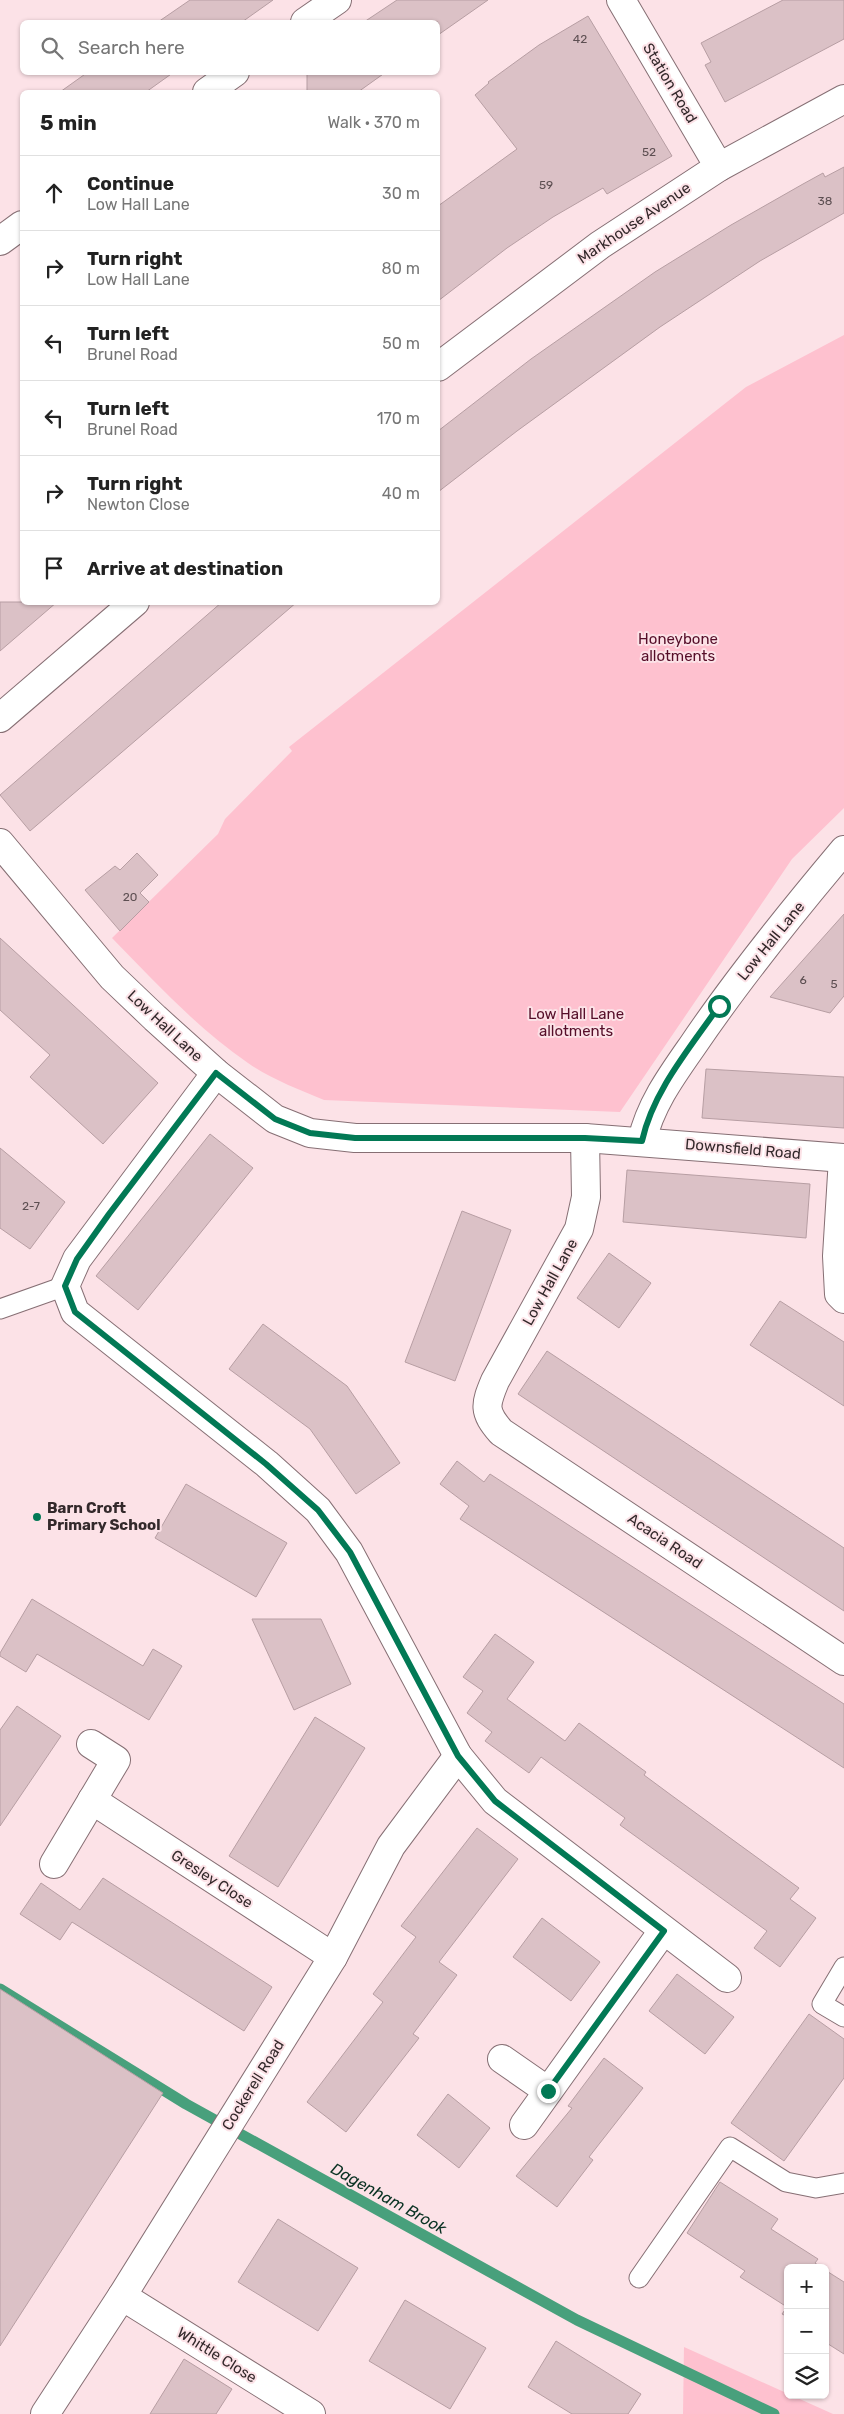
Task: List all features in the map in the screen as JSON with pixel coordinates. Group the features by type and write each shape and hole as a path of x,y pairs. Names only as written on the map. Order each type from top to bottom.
{"street":[{"path":"308,20 337,0"},
{"name":"Station Road","path":"621,0 719,166"},
{"path":"211,90 232,75"},
{"name":"Markhouse Avenue","path":"440,365 585,254 719,166 844,99"},
{"path":"0,241 20,226"},
{"path":"0,718 132,605"},
{"name":"Low Hall Lane","path":"0,843 112,978 216,1073 275,1119 310,1133 355,1138 585,1138 642,1141 646,1122 665,1086 719,1006 844,850"},
{"path":"216,1073 77,1259 65,1286 75,1312 266,1464 318,1510 350,1552 458,1756 495,1801 727,1978"},
{"name":"Low Hall Lane","path":"489,1418 486,1402 495,1381 579,1229 586,1197 585,1138"},
{"name":"Downsfield Road","path":"642,1141 844,1158"},
{"path":"844,1158 837,1256 838,1294 844,1299"},
{"name":"Acacia Road","path":"489,1418 501,1432 844,1661"},
{"path":"54,1864 116,1760 91,1744"},
{"name":"Cockerell Road","path":"46,2414 122,2296 333,1957 391,1846 458,1756"},
{"name":"Gresley Close","path":"92,1800 333,1957"},
{"path":"524,2125 664,1931"},
{"path":"502,2059 548,2091"},
{"name":"Whittle Close","path":"122,2296 312,2414"}],"lane":[{"path":"0,1310 65,1286"},
{"path":"844,1967 822,2004 844,2017"},
{"path":"639,2278 730,2147 786,2182 816,2188 844,2183"}],"green space":[{"name":"Honeybone allotments","path":"844,335 844,808 792,859 620,1112 324,1100 266,1074 229,1049 177,1004 112,938 218,834 225,819 292,751 289,747 746,387"},
{"path":"684,2347 784,2392 784,2399 800,2399 833,2414 683,2414"}],"building":[{"path":"190,0 273,0 245,20 161,20"},
{"path":"397,0 488,0 440,34 440,20 367,20"},
{"path":"783,0 844,0 844,39 725,102 705,65 711,62 701,43"},
{"path":"588,16 672,156 607,194 603,188 553,217 507,248 440,299 440,205 517,149 475,95 488,82 539,45"},
{"path":"84,75 170,75 149,90 63,90"},
{"path":"307,75 382,75 361,90 307,90"},
{"path":"844,167 844,213 760,261 660,327 517,431 440,490 440,429 531,359 655,272 731,225 803,184 823,173 825,177"},
{"path":"0,602 20,602 20,605 54,605 0,651"},
{"path":"219,605 294,605 30,831 0,795"},
{"path":"137,853 158,875 140,893 149,902 120,931 85,890 115,866 120,870"},
{"path":"844,914 844,996 830,1013 770,997"},
{"path":"0,938 158,1083 103,1144 30,1077 50,1055 0,1010"},
{"path":"706,1069 844,1077 844,1128 702,1118"},
{"path":"210,1134 253,1168 138,1310 96,1276"},
{"path":"0,1148 65,1202 30,1249 0,1228"},
{"path":"627,1170 810,1184 806,1238 623,1222"},
{"path":"462,1211 511,1230 455,1381 405,1362"},
{"path":"609,1253 651,1283 619,1328 577,1298"},
{"path":"780,1301 844,1342 844,1406 750,1345"},
{"path":"263,1324 347,1386 400,1463 356,1494 310,1429 229,1369"},
{"path":"547,1351 844,1548 844,1611 518,1394"},
{"path":"457,1461 484,1482 490,1474 844,1704 844,1768 460,1519 469,1506 440,1484"},
{"path":"186,1484 287,1543 256,1597 155,1538"},
{"path":"32,1599 143,1666 153,1649 182,1666 149,1720 37,1654 26,1672 0,1656"},
{"path":"252,1619 321,1619 351,1684 294,1710"},
{"path":"495,1634 534,1662 507,1699 565,1741 579,1723 646,1772 644,1775 799,1888 790,1899 816,1918 780,1967 754,1948 767,1931 620,1825 625,1818 541,1757 529,1773 485,1741 492,1732 467,1713 483,1691 463,1677"},
{"path":"17,1706 61,1736 0,1826 0,1730"},
{"path":"315,1717 365,1748 278,1887 229,1856"},
{"path":"477,1828 518,1859 439,1962 457,1975 413,2034 419,2038 346,2132 307,2102 383,2002 373,1994 416,1937 401,1926"},
{"path":"103,1878 272,1987 244,2031 72,1922 60,1940 20,1914 41,1883 80,1910"},
{"path":"542,1918 600,1962 571,2001 513,1957"},
{"path":"677,1974 734,2017 705,2054 649,2011"},
{"path":"0,1989 163,2093 0,2346"},
{"path":"809,2014 844,2039 844,2078 784,2161 731,2123"},
{"path":"604,2058 643,2088 589,2157 593,2160 557,2207 516,2176 572,2108 568,2106"},
{"path":"448,2094 490,2128 459,2168 417,2135"},
{"path":"720,2182 778,2219 771,2229 818,2259 815,2263 816,2264 784,2264 784,2305 740,2277 745,2271 687,2233"},
{"path":"278,2219 358,2268 318,2331 238,2282"},
{"path":"829,2273 844,2282 844,2354 829,2345"},
{"path":"405,2300 486,2348 450,2409 369,2361"},
{"path":"556,2341 641,2394 628,2414 572,2414 528,2387"},
{"path":"184,2359 232,2389 216,2414 150,2414"}],"waterway":[{"name":"Dagenham Brook","path":"0,1989 186,2104 577,2320 774,2414"}],"place":[{"name":"Barn Croft Primary School","path":"37,1517"}],"route":[{"path":"548,2091 664,1931 495,1801 458,1756 350,1552 318,1510 266,1464 75,1312 65,1286 77,1259 216,1073 275,1119 310,1133 355,1138 585,1138 642,1141 646,1122 665,1086 719,1006"}],"park label":[{"name":"Low Hall Lane allotments","path":"576,1022"}]}
